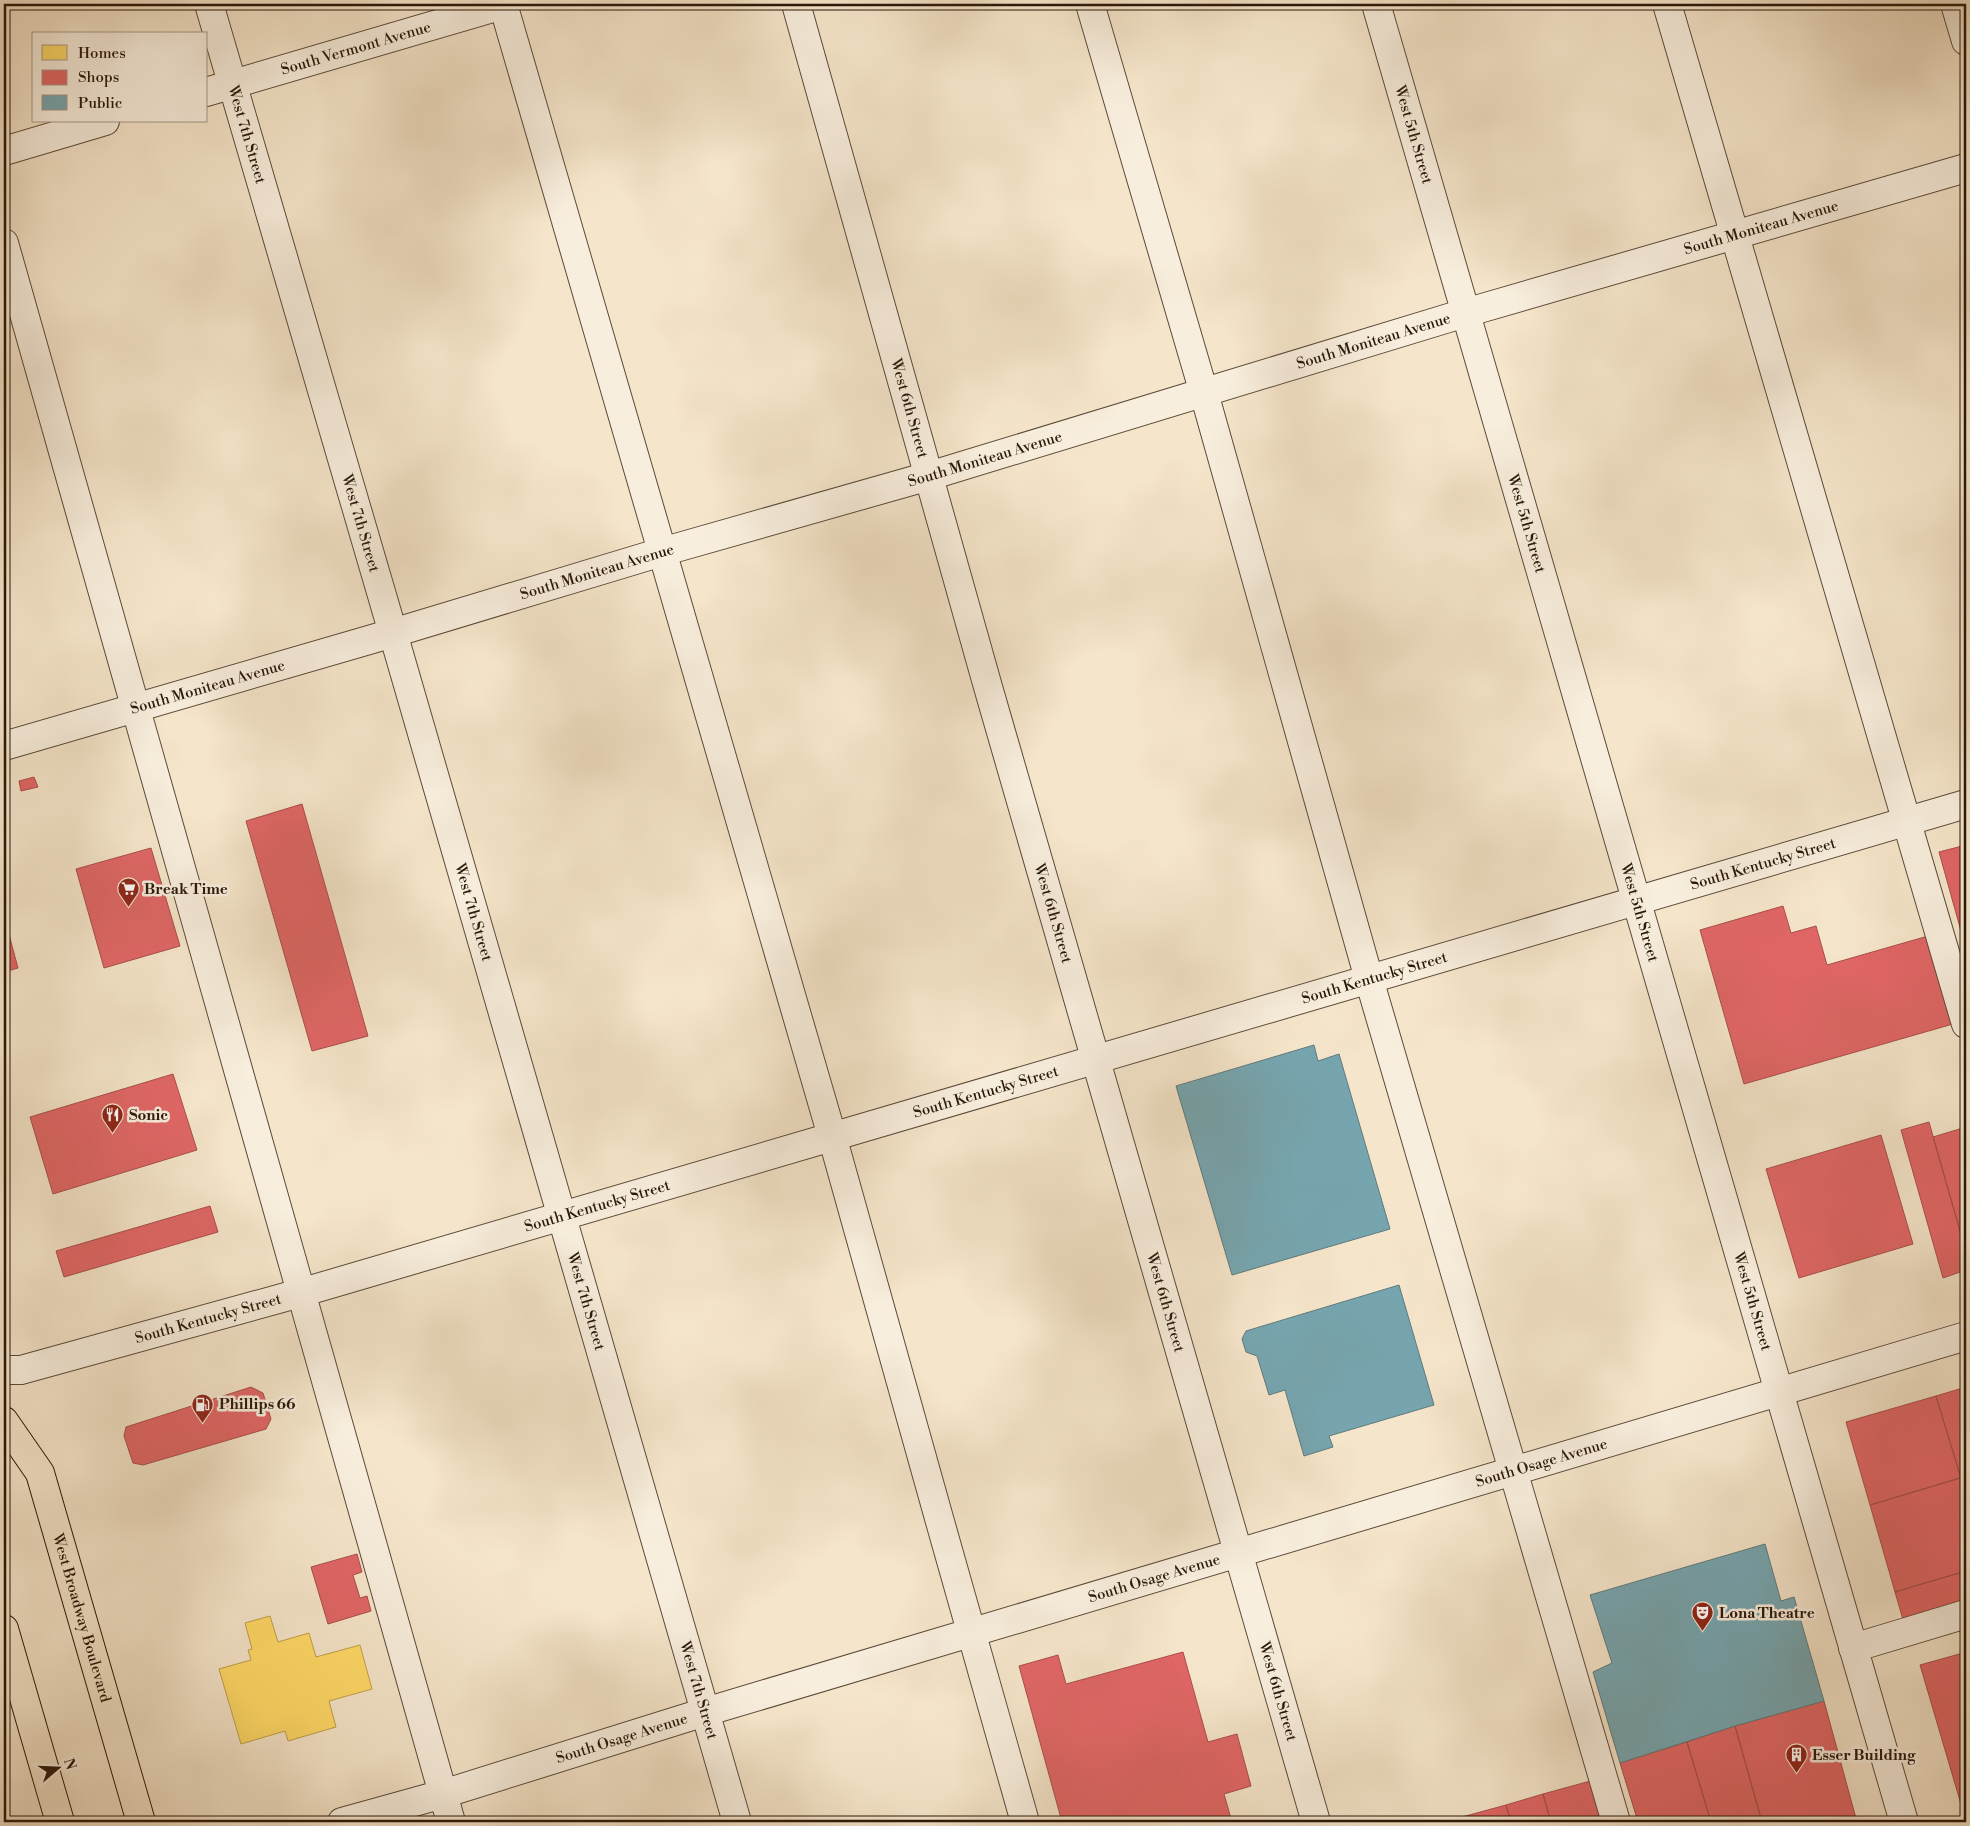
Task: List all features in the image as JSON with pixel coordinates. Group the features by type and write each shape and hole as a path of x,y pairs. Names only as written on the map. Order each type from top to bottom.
{"highway":[{"name":"West Broadway Boulevard","path":"4,1422 40,1473 141,1822"},
{"path":"4,1629 60,1822"}],"street":[{"name":"West 7th Street","path":"209,4 737,1822"},
{"name":"South Vermont Avenue","path":"208,91 504,4"},
{"path":"504,4 665,551 833,1138 970,1634 1025,1822"},
{"name":"West 6th Street","path":"796,4 988,687 1240,1553 1316,1822"},
{"path":"1090,4 1204,393 1369,979 1616,1822"},
{"name":"West 5th Street","path":"1376,4 1904,1822"},
{"path":"1667,4 1736,234 1966,1024"},
{"path":"1956,4 1966,41"},
{"path":"4,151 102,122"},
{"name":"South Moniteau Avenue","path":"4,746 393,633 665,551 929,476 1466,313 1966,168"},
{"path":"4,242 451,1822"},
{"name":"South Kentucky Street","path":"4,1370 21,1370 300,1293 1966,804"},
{"name":"South Osage Avenue","path":"342,1822 443,1794 705,1712 1966,1336"},
{"path":"1853,1648 1966,1614"}],"building: Homes":[{"path":"270,1616 278,1642 309,1633 316,1657 360,1645 372,1689 329,1701 336,1727 288,1741 285,1731 241,1744 219,1669 251,1660 248,1650 252,1649 245,1623"}],"building: Shops":[{"path":"34,777 38,787 21,791 19,781"},
{"path":"302,804 368,1036 312,1051 246,821"},
{"path":"1966,845 1966,949 1939,852"},
{"name":"Break Time","path":"151,848 180,946 104,968 76,869"},
{"path":"1783,906 1791,933 1816,926 1827,965 1928,936 1953,1024 1744,1084 1700,930"},
{"path":"4,916 18,968 4,972"},
{"name":"Sonic","path":"173,1074 197,1150 53,1194 30,1117"},
{"path":"1929,1122 1966,1252 1966,1270 1943,1278 1901,1130"},
{"path":"1966,1127 1966,1252 1933,1137"},
{"path":"1881,1135 1913,1244 1799,1278 1766,1169"},
{"path":"210,1206 218,1232 64,1277 56,1251"},
{"name":"Phillips 66","path":"251,1387 263,1393 271,1419 266,1429 143,1465 133,1463 124,1436 126,1427"},
{"path":"1966,1387 1966,1476 1961,1478 1936,1396"},
{"path":"1936,1396 1961,1478 1870,1505 1846,1422"},
{"path":"1966,1476 1966,1571 1895,1592 1870,1505"},
{"path":"357,1554 362,1572 353,1575 360,1598 367,1596 371,1611 328,1624 311,1567"},
{"path":"1966,1571 1966,1612 1906,1630 1895,1592"},
{"path":"1183,1652 1208,1742 1237,1734 1251,1786 1224,1794 1232,1822 1062,1822 1019,1666 1058,1655 1066,1684"},
{"path":"1963,1653 1966,1663 1966,1821 1920,1665"},
{"name":"Esser Building","path":"1824,1701 1857,1822 1762,1822 1735,1726"},
{"path":"1735,1726 1762,1822 1711,1822 1687,1742"},
{"path":"1687,1742 1711,1822 1638,1822 1620,1763"},
{"path":"1594,1780 1606,1822 1551,1822 1543,1794"},
{"path":"1543,1794 1551,1822 1511,1822 1506,1805"},
{"path":"1506,1805 1511,1822 1464,1822 1462,1817"}],"building: Public":[{"path":"1314,1045 1318,1061 1339,1054 1390,1229 1232,1275 1176,1086"},
{"path":"1399,1285 1434,1405 1329,1436 1333,1447 1304,1456 1285,1390 1269,1395 1257,1356 1246,1352 1242,1339 1246,1331"},
{"name":"Lona Theatre","path":"1765,1544 1781,1601 1794,1597 1824,1701 1735,1726 1620,1763 1593,1672 1612,1663 1590,1595"}],"place":[{"name":"Break Time","path":"128,908"},
{"name":"Sonic","path":"113,1134"},
{"name":"Phillips 66","path":"203,1423"},
{"name":"Lona Theatre","path":"1703,1632"},
{"name":"Esser Building","path":"1796,1774"}]}
